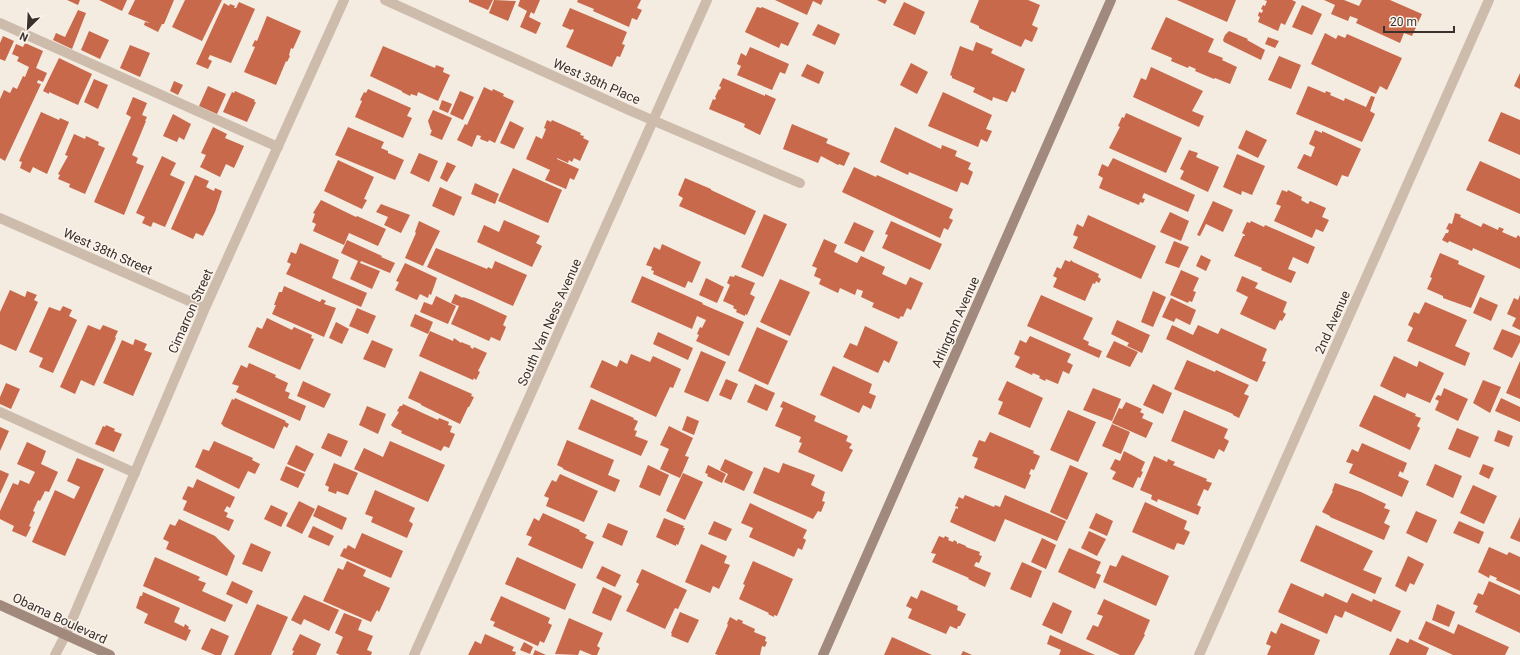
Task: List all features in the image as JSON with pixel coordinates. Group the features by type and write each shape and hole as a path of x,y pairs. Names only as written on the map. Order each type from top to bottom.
{"main road":[{"name":"Arlington Avenue","path":"823,655 1111,0"},
{"name":"Obama Boulevard","path":"0,605 110,655"}],"street":[{"name":"Cimarron Street","path":"55,655 66,634 205,308 344,0"},
{"name":"West 38th Place","path":"385,0 653,120 800,183"},
{"name":"South Van Ness Avenue","path":"414,655 707,0"},
{"name":"2nd Avenue","path":"1199,655 1489,0"},
{"path":"0,24 278,148"},
{"name":"West 38th Street","path":"0,218 205,308"},
{"path":"0,412 135,473"}],"building":[{"path":"67,0 80,0 78,5"},
{"path":"99,0 127,0 122,11"},
{"path":"135,0 174,0 164,24 162,24 158,32 144,25 145,22 150,23 128,14"},
{"path":"185,0 222,0 202,41 172,27"},
{"path":"469,0 493,0 488,10 469,2"},
{"path":"494,0 516,1 508,21 489,13"},
{"path":"520,0 540,0 534,14 531,12 529,17 541,23 536,34 520,27 527,11 518,6"},
{"path":"578,0 641,0 637,8 642,10 637,20 632,18 629,27 593,11 594,9 577,2"},
{"path":"775,0 823,0 821,5 813,1 807,15"},
{"path":"877,0 887,0 885,4"},
{"path":"979,0 1028,0 1040,5 1032,25 1038,28 1032,42 1025,39 1021,47 979,28 979,26 970,22"},
{"path":"1177,0 1236,0 1227,22"},
{"path":"1264,0 1292,0 1296,2 1285,25 1281,23 1278,31 1258,22 1260,17 1258,16 1259,12 1262,13 1263,10 1261,9 1263,5 1265,6 1267,1"},
{"path":"1324,0 1344,0 1359,6 1362,0 1390,0 1422,14 1412,36 1404,33 1400,43 1356,23 1358,19 1350,16 1348,21 1331,14 1335,5"},
{"path":"239,2 255,9 231,63 210,55 208,59 212,61 208,69 196,64 224,3 229,6 230,4 235,6 234,8 236,8"},
{"path":"904,2 925,12 915,35 893,25"},
{"path":"1302,5 1322,14 1312,35 1292,27"},
{"path":"757,7 762,7 799,23 788,46 781,43 779,48 745,32"},
{"path":"570,8 627,32 622,44 625,45 620,57 617,56 612,67 566,47 574,30 562,26"},
{"path":"78,10 86,13 72,49 53,40 56,33 65,37"},
{"path":"267,16 301,31 293,49 291,48 290,56 287,62 286,61 276,85 244,72 255,47 252,46 255,40 257,41"},
{"path":"1166,17 1214,39 1208,52 1223,58 1222,60 1237,67 1230,84 1195,71 1196,69 1189,66 1188,68 1171,61 1172,58 1151,49"},
{"path":"818,24 840,34 835,45 812,35"},
{"path":"89,31 109,40 100,59 81,50"},
{"path":"1229,31 1248,39 1247,40 1265,50 1261,60 1224,42 1223,40 1225,35"},
{"path":"1325,33 1336,39 1338,35 1345,38 1347,34 1402,58 1387,90 1380,86 1376,94 1311,64"},
{"path":"3,36 14,41 5,61 0,59 0,43"},
{"path":"1268,37 1279,41 1275,48 1265,44"},
{"path":"976,42 993,49 991,53 1025,69 1015,93 1012,91 1007,102 993,97 992,101 973,92 975,88 952,78 950,75 960,46 973,51"},
{"path":"25,43 43,51 36,68 47,73 43,82 38,80 37,83 41,84 5,161 0,158 0,99 4,90 10,93 13,87 17,89 23,76 25,77 29,67 17,61 19,57 12,54 16,44 23,47"},
{"path":"130,45 150,53 140,77 120,68"},
{"path":"383,46 435,68 436,65 444,68 443,72 450,75 438,101 418,92 417,96 411,94 410,96 370,76"},
{"path":"750,47 789,64 785,74 780,72 772,90 737,75 741,66 737,64 741,53 746,56"},
{"path":"1279,56 1301,65 1291,89 1268,80"},
{"path":"59,58 92,74 78,105 49,92 49,94 43,91"},
{"path":"911,63 928,72 917,94 900,85"},
{"path":"807,64 824,72 819,84 801,76"},
{"path":"1151,67 1203,91 1192,111 1204,116 1199,127 1133,97 1141,78 1146,80"},
{"path":"1520,73 1520,89 1514,86"},
{"path":"723,78 765,96 765,94 776,99 760,135 744,127 745,124 709,109 713,99 715,100 719,89 720,90 721,87 719,86"},
{"path":"94,79 108,85 98,109 84,102"},
{"path":"174,81 183,85 178,95 170,91"},
{"path":"208,86 226,94 217,114 199,106"},
{"path":"1308,86 1325,93 1326,91 1331,93 1330,95 1344,101 1345,98 1366,107 1371,96 1375,97 1370,111 1375,114 1362,142 1296,114"},
{"path":"484,87 504,94 503,96 514,101 495,143 489,140 488,142 480,139 481,136 477,135 472,147 457,140 465,124 467,125"},
{"path":"368,89 411,108 407,116 412,118 403,138 355,117 362,101 360,100 364,92 366,93"},
{"path":"235,91 255,100 254,102 256,102 247,122 223,112 232,92 234,93"},
{"path":"460,91 474,97 463,120 450,114"},
{"path":"943,92 992,115 986,129 992,131 987,142 981,139 978,147 928,126"},
{"path":"133,97 147,103 142,115 147,117 146,121 132,155 138,158 136,163 144,166 124,215 94,202 131,117 126,114"},
{"path":"442,100 452,104 448,113 439,109"},
{"path":"433,110 452,118 442,140 430,135 432,130 428,121"},
{"path":"41,112 59,120 60,118 69,122 47,174 33,167 30,173 20,168 22,162 19,161"},
{"path":"1501,112 1520,120 1520,155 1488,141"},
{"path":"1126,113 1182,138 1166,173 1109,148 1120,127 1118,126 1122,117 1124,118"},
{"path":"173,114 191,124 184,140 179,137 177,142 163,136"},
{"path":"547,120 551,122 552,120 581,133 580,135 584,136 583,138 589,141 580,161 574,158 572,162 569,160 568,163 557,158 579,169 574,180 570,178 566,189 545,180 550,170 526,159 536,136 542,139 546,129 544,128"},
{"path":"510,121 524,128 514,149 500,143"},
{"path":"792,124 828,139 826,143 850,153 844,166 838,165 821,156 818,163 783,149"},
{"path":"213,127 227,134 225,138 244,146 234,168 226,164 220,177 200,167 206,155 201,153"},
{"path":"348,127 384,142 381,148 404,160 395,180 335,155"},
{"path":"895,127 941,149 942,145 957,151 955,156 971,163 968,169 973,172 968,185 961,182 957,192 909,172 908,175 880,162"},
{"path":"1246,130 1267,140 1258,158 1238,148"},
{"path":"1315,130 1322,133 1322,131 1361,149 1348,177 1342,175 1337,186 1297,168 1304,154 1311,157 1315,147 1309,144"},
{"path":"74,134 85,139 86,136 99,142 98,145 105,148 85,194 69,187 70,184 58,179 60,175 58,174 68,156 65,155"},
{"path":"1189,150 1198,153 1196,157 1219,167 1208,192 1180,179 1184,171 1180,169"},
{"path":"419,153 438,161 429,182 410,173"},
{"path":"1237,154 1265,166 1252,195 1242,191 1241,195 1223,187"},
{"path":"162,156 176,163 170,175 185,182 165,227 153,222 151,227 142,223 145,217 136,213"},
{"path":"1113,158 1195,195 1188,212 1144,193 1142,198 1145,199 1143,203 1140,202 1139,205 1099,188 1103,178 1098,175 1102,164 1108,167"},
{"path":"338,160 374,177 364,199 367,200 362,209 324,191"},
{"path":"1480,161 1520,179 1520,214 1466,190"},
{"path":"447,162 456,166 447,182 440,178"},
{"path":"854,167 876,177 877,175 953,209 949,218 953,220 948,230 944,228 940,238 842,192"},
{"path":"513,168 562,190 548,223 498,201"},
{"path":"195,175 209,181 206,187 214,191 215,188 222,191 215,212 203,236 196,233 193,239 171,229"},
{"path":"685,178 756,211 745,235 679,206 683,198 678,195"},
{"path":"475,183 499,194 495,204 471,194"},
{"path":"440,187 462,197 454,216 432,206"},
{"path":"1282,190 1287,192 1288,190 1302,197 1301,200 1308,204 1310,201 1326,208 1322,217 1329,220 1323,232 1316,229 1312,238 1274,221 1281,206 1276,204"},
{"path":"321,200 356,217 357,216 386,229 378,246 349,233 344,245 313,231 316,224 312,222 315,214 313,213"},
{"path":"1213,201 1233,210 1223,232 1206,224 1200,236 1197,235"},
{"path":"381,204 410,215 401,233 384,225 388,217 376,212"},
{"path":"1170,212 1189,221 1181,241 1160,232"},
{"path":"1455,213 1481,227 1483,223 1498,230 1499,227 1504,229 1502,232 1516,238 1518,235 1520,237 1520,269 1473,248 1472,251 1449,241 1448,243 1442,240 1446,233 1448,233 1449,230 1446,229 1449,223 1452,224"},
{"path":"764,214 787,224 763,277 741,267"},
{"path":"1088,215 1156,246 1141,279 1073,248 1078,237 1073,235 1077,224 1083,227"},
{"path":"504,220 540,236 536,243 542,246 532,267 477,242 484,225 499,232"},
{"path":"419,221 440,231 423,266 405,258 416,233 415,232"},
{"path":"891,221 942,244 930,270 882,248 888,235 885,234"},
{"path":"1251,221 1264,227 1265,225 1315,247 1308,264 1293,257 1288,269 1296,272 1291,283 1234,256 1243,236 1245,236 1242,233 1247,222 1250,223"},
{"path":"854,222 874,231 864,252 844,243"},
{"path":"824,239 837,245 834,252 857,263 861,256 885,267 882,274 906,285 910,277 923,283 911,310 907,308 903,317 901,316 899,319 872,307 874,303 861,297 863,291 857,289 855,295 840,288 838,293 819,284 821,279 814,276 817,268 812,266"},
{"path":"347,240 395,263 390,273 361,261 360,263 380,271 372,289 350,279 358,261 341,253"},
{"path":"1174,241 1189,247 1179,268 1165,263"},
{"path":"300,243 339,260 332,278 367,293 361,307 286,274 291,264 287,262 291,252 296,254"},
{"path":"662,244 701,262 692,283 688,281 685,288 653,274 654,271 651,270 652,267 646,265 654,247 660,250"},
{"path":"436,248 487,269 488,267 492,269 495,261 527,275 513,306 427,267"},
{"path":"1440,253 1459,261 1458,264 1485,276 1471,308 1443,298 1443,296 1427,289 1432,278 1430,277"},
{"path":"1201,255 1211,260 1206,271 1196,266"},
{"path":"1065,260 1070,262 1071,260 1099,274 1098,277 1101,279 1099,283 1096,281 1095,284 1093,283 1085,301 1053,287 1057,278 1053,276 1057,267 1061,269"},
{"path":"405,263 437,278 431,295 429,294 428,298 420,294 417,300 395,290 399,282 396,281"},
{"path":"1181,270 1199,278 1193,291 1196,292 1192,302 1189,301 1188,303 1170,295"},
{"path":"735,275 755,283 750,294 755,297 747,315 745,314 745,316 736,312 737,310 733,308 734,306 723,301 730,285 727,283 730,276 734,277"},
{"path":"642,276 744,322 729,356 696,341 699,335 697,334 700,327 702,328 706,320 697,316 692,329 631,302"},
{"path":"1242,276 1258,283 1255,288 1287,302 1283,312 1286,314 1282,321 1280,320 1275,330 1240,314 1248,297 1236,291"},
{"path":"706,278 724,287 717,303 699,295"},
{"path":"780,279 810,292 790,336 760,322"},
{"path":"284,286 320,302 322,299 326,301 324,304 336,308 324,337 272,314 279,292 282,292"},
{"path":"10,290 25,297 27,291 37,295 34,300 38,302 16,351 0,344 0,312"},
{"path":"1153,291 1166,297 1153,327 1141,322"},
{"path":"455,294 507,316 503,325 506,327 500,341 491,337 489,341 451,324 459,306 451,303"},
{"path":"1041,295 1093,318 1083,339 1089,342 1088,345 1102,351 1099,358 1027,326"},
{"path":"1520,295 1520,330 1512,326 1516,318 1507,314 1514,298 1518,300"},
{"path":"436,296 456,306 448,324 420,312 424,302 432,305"},
{"path":"1480,297 1498,305 1491,321 1473,313"},
{"path":"1171,298 1196,310 1190,325 1176,318 1174,322 1162,317"},
{"path":"1425,302 1467,320 1455,346 1470,353 1465,366 1407,341 1413,328 1408,325 1414,312 1419,314"},
{"path":"63,306 72,310 69,316 77,320 53,373 39,367 43,358 29,352 49,307 60,311"},
{"path":"357,308 376,316 368,334 349,326"},
{"path":"415,314 433,322 428,334 410,326"},
{"path":"267,318 292,330 294,327 312,335 311,338 314,339 300,370 248,347 257,327 262,329"},
{"path":"1117,320 1150,335 1142,353 1127,346 1129,343 1111,334"},
{"path":"336,322 349,329 342,344 329,338"},
{"path":"88,325 100,330 103,325 118,331 94,386 81,380 75,394 60,387"},
{"path":"1172,325 1193,335 1198,325 1218,334 1221,328 1267,349 1262,361 1266,362 1257,382 1166,339"},
{"path":"865,326 898,342 889,363 884,360 878,373 843,357 850,343 857,346"},
{"path":"757,327 788,341 768,385 738,371"},
{"path":"1502,329 1520,336 1520,342 1512,358 1493,349"},
{"path":"430,331 453,341 454,338 461,343 471,346 470,347 473,349 474,347 487,353 478,371 480,372 476,380 419,356"},
{"path":"658,332 693,348 688,360 653,344"},
{"path":"1030,336 1071,354 1067,362 1073,365 1069,374 1063,371 1058,384 1046,379 1045,381 1039,378 1040,376 1033,373 1032,375 1015,367 1020,357 1014,354 1020,340 1026,343"},
{"path":"135,339 147,344 144,350 152,353 133,396 103,383 122,340 133,345"},
{"path":"372,340 393,349 385,368 363,359"},
{"path":"1114,341 1138,352 1130,367 1106,357"},
{"path":"701,351 726,362 708,402 684,392"},
{"path":"631,354 650,362 653,356 681,369 673,388 670,387 656,417 590,387 602,360 617,367 620,360 627,364"},
{"path":"1394,356 1417,367 1419,361 1444,373 1430,403 1407,393 1405,398 1380,386"},
{"path":"1187,360 1215,372 1216,370 1249,385 1244,394 1249,396 1239,418 1233,414 1174,389"},
{"path":"1520,361 1520,399 1506,393"},
{"path":"249,363 276,375 275,377 288,383 285,391 290,393 288,398 306,406 300,421 236,392 239,386 232,384 241,365 247,368"},
{"path":"833,366 872,384 869,393 876,396 871,409 863,405 859,413 820,395"},
{"path":"420,371 472,394 471,396 474,397 460,424 408,398"},
{"path":"726,379 738,384 731,400 719,395"},
{"path":"1483,380 1501,387 1490,413 1473,403"},
{"path":"303,381 331,394 324,408 297,396"},
{"path":"1007,381 1043,398 1030,428 998,414 1003,402 998,400"},
{"path":"6,383 20,389 11,409 0,404 0,397"},
{"path":"755,384 775,393 767,411 747,402"},
{"path":"1153,384 1172,393 1163,414 1143,405"},
{"path":"1093,388 1121,399 1112,421 1083,410"},
{"path":"1444,388 1468,399 1458,421 1435,410 1439,401 1435,399 1438,395 1441,396"},
{"path":"1374,395 1416,414 1415,416 1421,418 1417,426 1420,428 1410,450 1359,426"},
{"path":"235,398 286,421 285,422 289,424 287,428 284,426 274,449 221,424 232,399 234,400"},
{"path":"1501,398 1520,407 1520,422 1495,411"},
{"path":"591,399 638,421 634,430 637,431 635,436 648,441 641,456 578,429"},
{"path":"783,401 816,416 814,421 848,436 846,441 852,444 849,448 853,450 842,472 798,452 802,443 799,442 801,437 775,426 783,408 780,407"},
{"path":"1126,402 1142,409 1140,412 1144,414 1142,418 1153,423 1146,438 1112,423 1119,408 1122,409"},
{"path":"403,404 438,420 439,418 449,422 448,425 452,426 450,432 455,434 449,448 444,446 441,451 401,433 402,431 393,427 391,425 399,412 397,411"},
{"path":"367,406 386,414 378,434 359,425"},
{"path":"1068,410 1096,422 1078,462 1050,450"},
{"path":"1184,410 1228,429 1224,438 1229,441 1224,452 1219,449 1214,459 1171,441"},
{"path":"687,416 699,421 694,435 682,430"},
{"path":"1112,424 1130,432 1121,454 1102,446"},
{"path":"106,425 115,429 114,431 122,434 114,452 95,444 103,426 105,427"},
{"path":"669,426 693,438 685,456 689,457 680,478 660,469 669,449 660,445"},
{"path":"0,427 9,431 0,451"},
{"path":"1457,428 1479,437 1470,458 1448,449"},
{"path":"1498,430 1513,436 1509,447 1494,441"},
{"path":"990,432 1034,451 1033,453 1040,456 1034,470 1031,469 1029,474 1031,475 1025,489 974,468 978,458 972,456 979,440 985,442"},
{"path":"328,433 348,441 341,457 321,448"},
{"path":"567,440 614,460 608,475 620,480 615,492 557,465"},
{"path":"214,441 253,458 252,460 260,464 255,474 248,471 239,489 195,467 203,449 209,451"},
{"path":"390,441 445,465 428,502 354,469 364,448 383,457"},
{"path":"27,442 46,451 41,464 58,472 49,492 45,491 40,501 38,500 29,526 31,527 26,537 12,531 14,526 0,519 0,511 13,483 18,485 20,480 29,484 35,472 17,464"},
{"path":"1362,443 1407,463 1403,473 1400,471 1398,476 1409,481 1402,497 1349,473 1353,464 1346,462 1352,449 1358,452"},
{"path":"296,445 314,454 305,472 287,464"},
{"path":"1124,451 1145,462 1141,471 1143,472 1140,478 1138,477 1133,488 1112,479 1116,472 1110,469 1115,459 1120,461"},
{"path":"1154,456 1167,462 1168,459 1175,462 1173,465 1207,479 1206,481 1212,483 1208,491 1204,489 1197,505 1201,507 1198,515 1158,499 1157,502 1151,499 1152,495 1140,490"},
{"path":"77,458 104,469 65,556 32,542 55,490 74,499 80,487 67,481"},
{"path":"725,459 753,472 744,491 724,482 728,474 720,470"},
{"path":"334,463 358,473 348,495 337,491 336,494 328,491 329,487 325,485"},
{"path":"783,463 815,475 811,485 825,492 822,501 825,502 821,512 818,511 813,519 753,493 764,467 779,473"},
{"path":"1435,464 1462,476 1453,498 1426,485"},
{"path":"1483,464 1494,468 1489,479 1479,474"},
{"path":"648,465 669,475 660,496 639,487"},
{"path":"708,465 726,474 722,483 707,476 708,474 705,473"},
{"path":"1070,465 1088,473 1067,520 1050,512"},
{"path":"286,466 305,474 298,488 280,480"},
{"path":"0,470 9,474 0,494"},
{"path":"683,473 703,482 685,520 666,511"},
{"path":"560,474 598,491 584,522 546,506 549,498 544,496 552,480 556,482"},
{"path":"197,479 235,497 230,508 227,506 224,511 228,513 226,517 234,520 229,531 183,510 187,501 182,499 188,486 193,488"},
{"path":"1335,483 1361,492 1386,504 1384,508 1390,510 1384,523 1390,526 1384,540 1330,517 1322,512 1333,491"},
{"path":"1473,485 1497,496 1484,524 1460,513"},
{"path":"375,490 415,508 409,521 413,524 407,538 371,522 373,517 365,514"},
{"path":"965,495 994,507 995,505 1000,507 1005,495 1066,521 1057,541 1005,519 995,542 950,522 956,508 958,509 958,507 955,506 959,497 963,499"},
{"path":"299,501 315,509 302,534 286,526"},
{"path":"1145,502 1187,521 1184,529 1190,532 1184,545 1177,543 1174,550 1132,532"},
{"path":"750,503 807,530 803,538 806,540 802,550 798,548 794,557 749,537 753,528 741,523"},
{"path":"271,505 288,513 281,527 264,519"},
{"path":"318,505 347,518 342,530 313,516"},
{"path":"1416,511 1437,520 1427,543 1406,533"},
{"path":"543,513 580,530 579,531 587,535 585,538 594,542 582,569 528,545 532,537 526,535 534,518 539,521"},
{"path":"1096,513 1113,521 1107,536 1089,528"},
{"path":"1520,517 1520,542 1510,538"},
{"path":"664,518 684,526 683,528 685,528 678,545 676,544 676,546 656,537"},
{"path":"179,519 215,536 235,556 227,576 166,549 169,542 163,539 170,524 175,526"},
{"path":"714,521 732,529 726,541 708,534"},
{"path":"1459,521 1484,532 1479,544 1453,533"},
{"path":"608,523 628,531 622,546 602,537"},
{"path":"1316,525 1373,551 1363,570 1382,578 1375,594 1300,561"},
{"path":"313,526 334,536 329,546 308,537"},
{"path":"1089,531 1106,539 1097,556 1081,548"},
{"path":"362,533 403,551 391,578 340,556 344,548 346,549 348,545 355,549"},
{"path":"939,536 944,538 945,536 949,538 948,540 953,542 954,540 957,544 959,543 980,552 979,555 982,556 979,563 976,562 974,566 991,573 985,587 968,579 969,578 932,562 936,554 931,553"},
{"path":"1042,538 1056,545 1046,569 1031,562"},
{"path":"251,543 271,552 262,572 242,564"},
{"path":"701,544 727,556 724,563 730,565 719,589 713,586 710,593 685,582"},
{"path":"1489,547 1507,555 1509,552 1520,557 1520,591 1496,580 1497,578 1490,575 1489,578 1478,572"},
{"path":"1069,548 1101,562 1096,573 1101,575 1095,589 1058,572"},
{"path":"1122,555 1169,576 1156,606 1103,582 1110,565 1116,567"},
{"path":"1408,556 1424,564 1414,585 1410,583 1406,592 1395,586"},
{"path":"155,557 200,577 198,580 206,583 202,591 233,605 225,622 143,586"},
{"path":"517,557 576,584 565,610 505,584"},
{"path":"347,561 366,570 363,576 390,588 379,612 377,610 371,622 323,601 338,568 343,570"},
{"path":"753,561 793,579 777,616 774,615 774,617 768,614 769,613 739,599 745,585 743,584"},
{"path":"1022,562 1042,571 1031,598 1010,589"},
{"path":"602,566 621,575 615,587 596,578"},
{"path":"642,569 687,590 678,609 675,608 665,629 626,611 639,584 636,582"},
{"path":"232,581 253,591 247,604 226,594"},
{"path":"1489,581 1520,595 1520,633 1475,612 1478,606 1473,604 1478,593 1483,595"},
{"path":"1291,583 1323,597 1325,593 1347,603 1352,593 1372,602 1373,599 1401,611 1391,632 1345,611 1342,618 1335,615 1327,634 1278,612"},
{"path":"603,587 622,596 611,621 592,613"},
{"path":"921,590 958,606 957,610 966,614 957,629 950,626 946,634 908,618 912,609 906,606 911,596 917,599"},
{"path":"143,592 180,608 174,622 184,627 185,624 189,627 188,629 191,630 186,641 144,623 148,614 136,608"},
{"path":"304,595 339,610 329,631 304,619 301,625 291,620"},
{"path":"501,596 550,618 548,623 552,625 544,643 540,641 538,646 493,626 495,622 490,620"},
{"path":"1104,599 1150,620 1144,634 1145,635 1134,655 1120,655 1086,639 1093,625 1098,627 1103,616 1097,614"},
{"path":"1053,602 1072,611 1062,634 1042,625"},
{"path":"257,604 288,617 271,655 234,655"},
{"path":"1437,604 1455,612 1449,627 1432,620"},
{"path":"680,612 699,620 688,643 671,636"},
{"path":"344,613 362,620 358,630 373,636 367,650 372,652 371,655 340,655 336,653 343,637 335,633"},
{"path":"730,617 737,621 738,619 743,621 742,623 755,629 754,632 766,637 765,641 767,642 765,647 762,646 760,655 715,654"},
{"path":"569,618 603,633 597,646 600,648 597,655 592,655 580,650 578,655 555,654"},
{"path":"1426,621 1454,634 1458,624 1509,647 1505,655 1453,655 1418,639"},
{"path":"1281,623 1320,640 1314,655 1267,655 1271,646 1266,644 1271,631 1276,634"},
{"path":"211,628 229,636 221,655 215,655 201,649"},
{"path":"300,634 321,644 316,655 292,655 294,651 292,650"},
{"path":"485,634 514,647 512,651 516,652 515,655 468,655 475,641 481,644"},
{"path":"1050,635 1095,655 1059,655 1061,650 1047,644"},
{"path":"892,637 932,655 884,655"},
{"path":"1397,638 1408,643 1410,639 1429,648 1426,655 1389,655"},
{"path":"524,642 533,647 530,654 520,650"},
{"path":"535,650 546,655 533,655"},
{"path":"963,651 972,655 961,655"}]}
